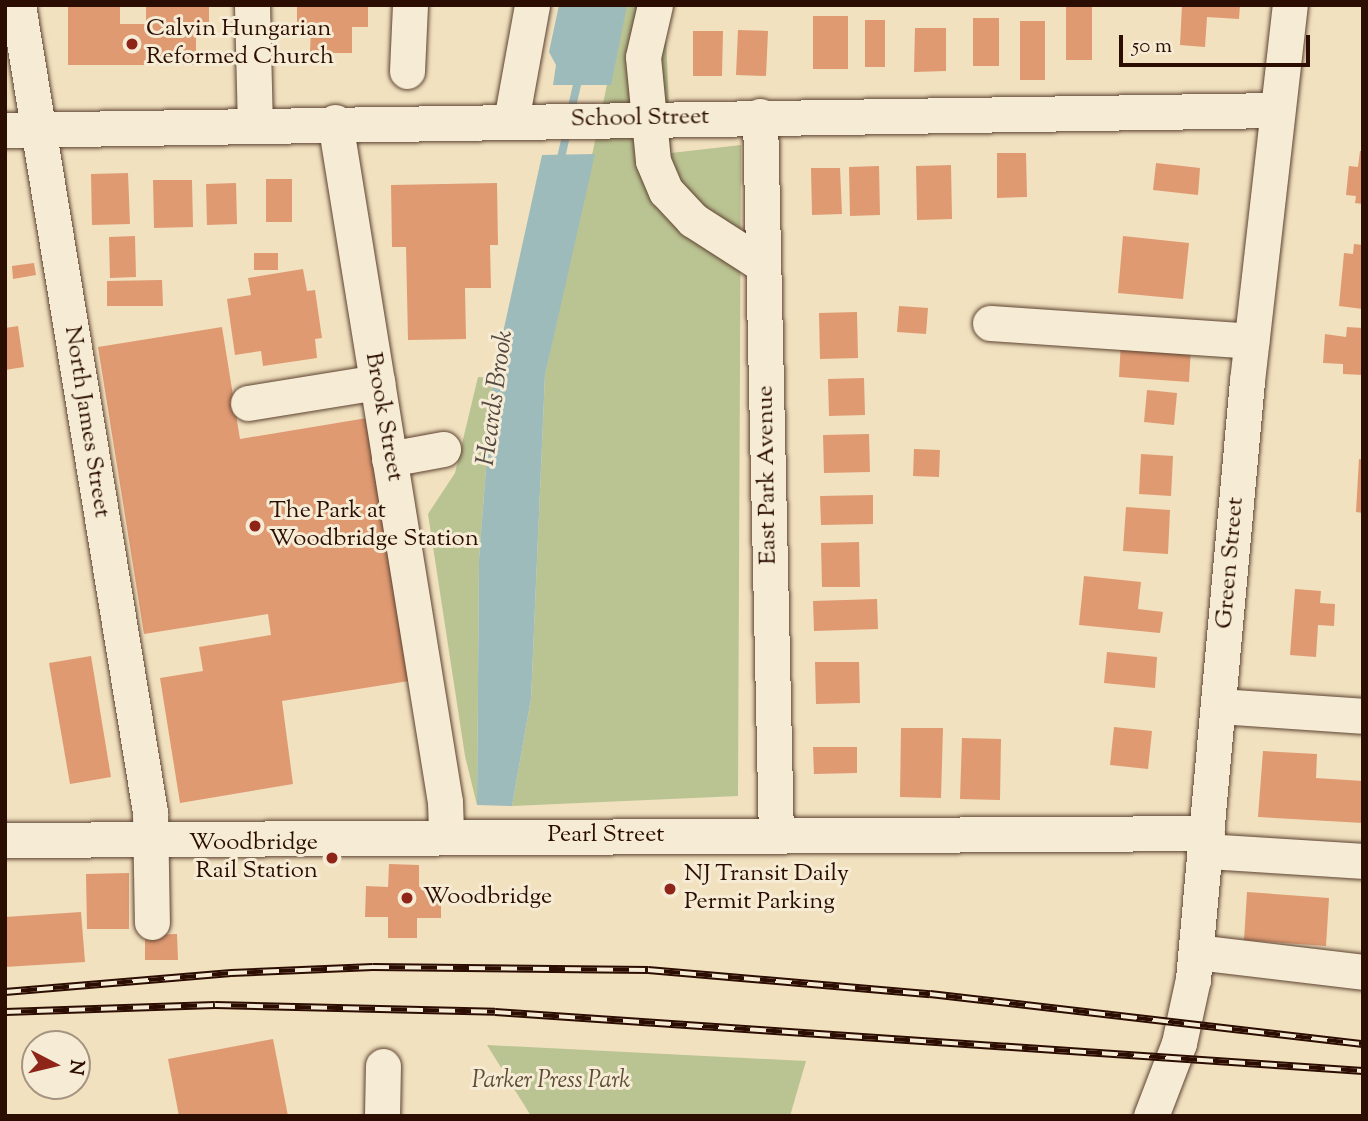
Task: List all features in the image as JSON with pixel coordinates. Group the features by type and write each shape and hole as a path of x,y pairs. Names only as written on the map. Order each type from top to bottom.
{"street":[{"name":"North James Street","path":"18,5 22,130 151,839 152,922"},
{"path":"253,5 255,125"},
{"path":"407,71 410,5"},
{"path":"527,121 532,5"},
{"path":"655,5 643,57 646,119 653,161 666,191 693,220 763,265"},
{"name":"Green Street","path":"1151,1116 1183,1027 1196,952 1251,341 1290,5"},
{"name":"School Street","path":"22,130 335,122 1276,110"},
{"name":"East Park Avenue","path":"760,116 776,835"},
{"name":"Brook Street","path":"335,122 445,802 446,837"},
{"path":"990,323 1251,341"},
{"path":"248,402 377,382"},
{"path":"389,459 443,449"},
{"path":"1218,706 1363,716"},
{"name":"Pearl Street","path":"5,840 776,835 1207,842 1363,861"},
{"path":"1196,952 1363,972"},
{"path":"382,1116 383,1066"}],"green space":[{"path":"624,5 670,5 666,37 671,153 741,145 738,796 512,806 531,699 545,375"},
{"path":"478,377 493,378 479,559 477,805 465,756 428,514 455,473"},
{"name":"Parker Press Park","path":"487,1045 806,1061 790,1116 531,1116"}],"water":[{"path":"559,5 627,5 611,85 553,85 556,65 549,52"},
{"path":"595,154 545,375 531,699 512,806 477,805 479,559 493,378 542,155"}],"building":[{"name":"Calvin Hungarian Reformed Church","path":"68,5 120,5 120,24 146,24 146,5 209,5 209,22 196,22 196,65 68,65"},
{"path":"297,5 368,5 368,27 352,27 352,53 310,53 311,26 297,26"},
{"path":"1066,5 1092,5 1092,60 1066,60"},
{"path":"1182,5 1240,5 1239,19 1207,17 1205,47 1180,45"},
{"path":"813,16 848,16 848,69 813,69"},
{"path":"973,18 999,18 999,66 973,66"},
{"path":"865,20 885,20 885,67 865,67"},
{"path":"1020,21 1045,21 1045,80 1020,80"},
{"path":"915,28 946,28 946,71 914,72"},
{"path":"738,30 768,31 766,76 736,75"},
{"path":"693,31 723,31 722,76 693,76"},
{"path":"1360,151 1363,151 1363,204 1355,203 1356,196 1346,195 1349,166 1358,167"},
{"path":"997,153 1026,153 1027,197 997,198"},
{"path":"1156,163 1200,168 1198,195 1153,190"},
{"path":"951,165 952,219 917,220 916,166"},
{"path":"879,166 880,215 850,216 849,167"},
{"path":"811,168 840,168 842,214 812,215"},
{"path":"128,173 130,224 92,225 91,174"},
{"path":"266,179 292,179 292,222 266,222"},
{"path":"153,180 192,180 193,227 154,228"},
{"path":"236,183 237,224 207,225 206,184"},
{"path":"497,183 498,245 490,245 491,288 465,288 466,339 408,340 406,247 392,247 391,185"},
{"path":"135,236 136,277 110,278 109,237"},
{"path":"1123,236 1189,243 1183,299 1118,293"},
{"path":"1354,244 1363,245 1363,309 1339,306 1344,253 1353,254"},
{"path":"254,253 278,253 278,270 254,270"},
{"path":"34,263 36,275 13,279 12,266"},
{"path":"303,269 307,291 315,290 322,338 315,339 317,358 263,366 261,351 235,355 227,299 251,295 248,278"},
{"path":"162,280 163,306 107,306 107,281"},
{"path":"899,306 928,308 926,334 897,332"},
{"path":"857,312 858,358 820,359 819,313"},
{"path":"18,326 24,367 5,370 5,328"},
{"name":"The Park at Woodbridge Station","path":"222,327 240,439 367,418 409,681 282,701 293,784 180,803 160,678 203,671 199,647 271,635 268,614 144,634 98,347"},
{"path":"1347,327 1363,328 1363,375 1343,374 1343,364 1323,363 1325,334 1346,337"},
{"path":"1121,342 1191,347 1189,382 1119,377"},
{"path":"864,378 865,415 829,416 828,379"},
{"path":"1147,390 1177,393 1174,425 1144,422"},
{"path":"869,434 870,472 824,473 823,435"},
{"path":"914,449 940,450 939,477 913,476"},
{"path":"1141,454 1173,456 1171,496 1139,494"},
{"path":"1359,459 1363,460 1363,513 1356,512"},
{"path":"873,495 873,524 821,525 820,496"},
{"path":"1126,507 1170,510 1168,554 1123,551"},
{"path":"859,542 860,587 822,587 821,543"},
{"path":"1084,576 1141,582 1138,609 1163,612 1160,633 1079,625"},
{"path":"1295,589 1321,591 1320,603 1335,604 1334,626 1318,625 1316,657 1290,655"},
{"path":"877,599 878,629 814,631 813,601"},
{"path":"1107,652 1157,657 1155,688 1104,683"},
{"path":"91,656 111,777 70,784 49,663"},
{"path":"815,662 859,662 860,703 816,704"},
{"path":"1114,727 1152,731 1148,769 1110,765"},
{"path":"901,728 943,728 941,798 900,797"},
{"path":"962,738 1001,739 1000,800 960,799"},
{"path":"813,747 857,747 857,773 814,774"},
{"path":"1263,751 1317,754 1316,778 1363,781 1363,823 1258,817"},
{"path":"389,864 419,865 419,887 441,887 441,918 417,918 417,938 388,938 388,917 365,917 366,886 388,887"},
{"path":"129,873 129,929 87,929 86,874"},
{"path":"1247,892 1329,898 1326,946 1244,940"},
{"path":"81,912 85,962 5,967 5,917"},
{"path":"177,934 178,960 145,960 145,935"},
{"path":"273,1039 288,1116 179,1116 168,1059"}],"waterway":[{"name":"Heards Brook","path":"571,111 579,76"},
{"name":"Heards Brook","path":"560,162 567,131"}],"railway":[{"path":"5,992 231,973 373,967 648,970 930,994 1363,1044"},
{"path":"5,1012 215,1005 495,1012 1363,1071"}],"place":[{"name":"Calvin Hungarian Reformed Church","path":"132,44"},
{"name":"The Park at Woodbridge Station","path":"255,526"},
{"name":"Woodbridge Rail Station","path":"332,858"},
{"name":"NJ Transit Daily Permit Parking","path":"670,889"},
{"name":"Woodbridge","path":"407,898"}]}
